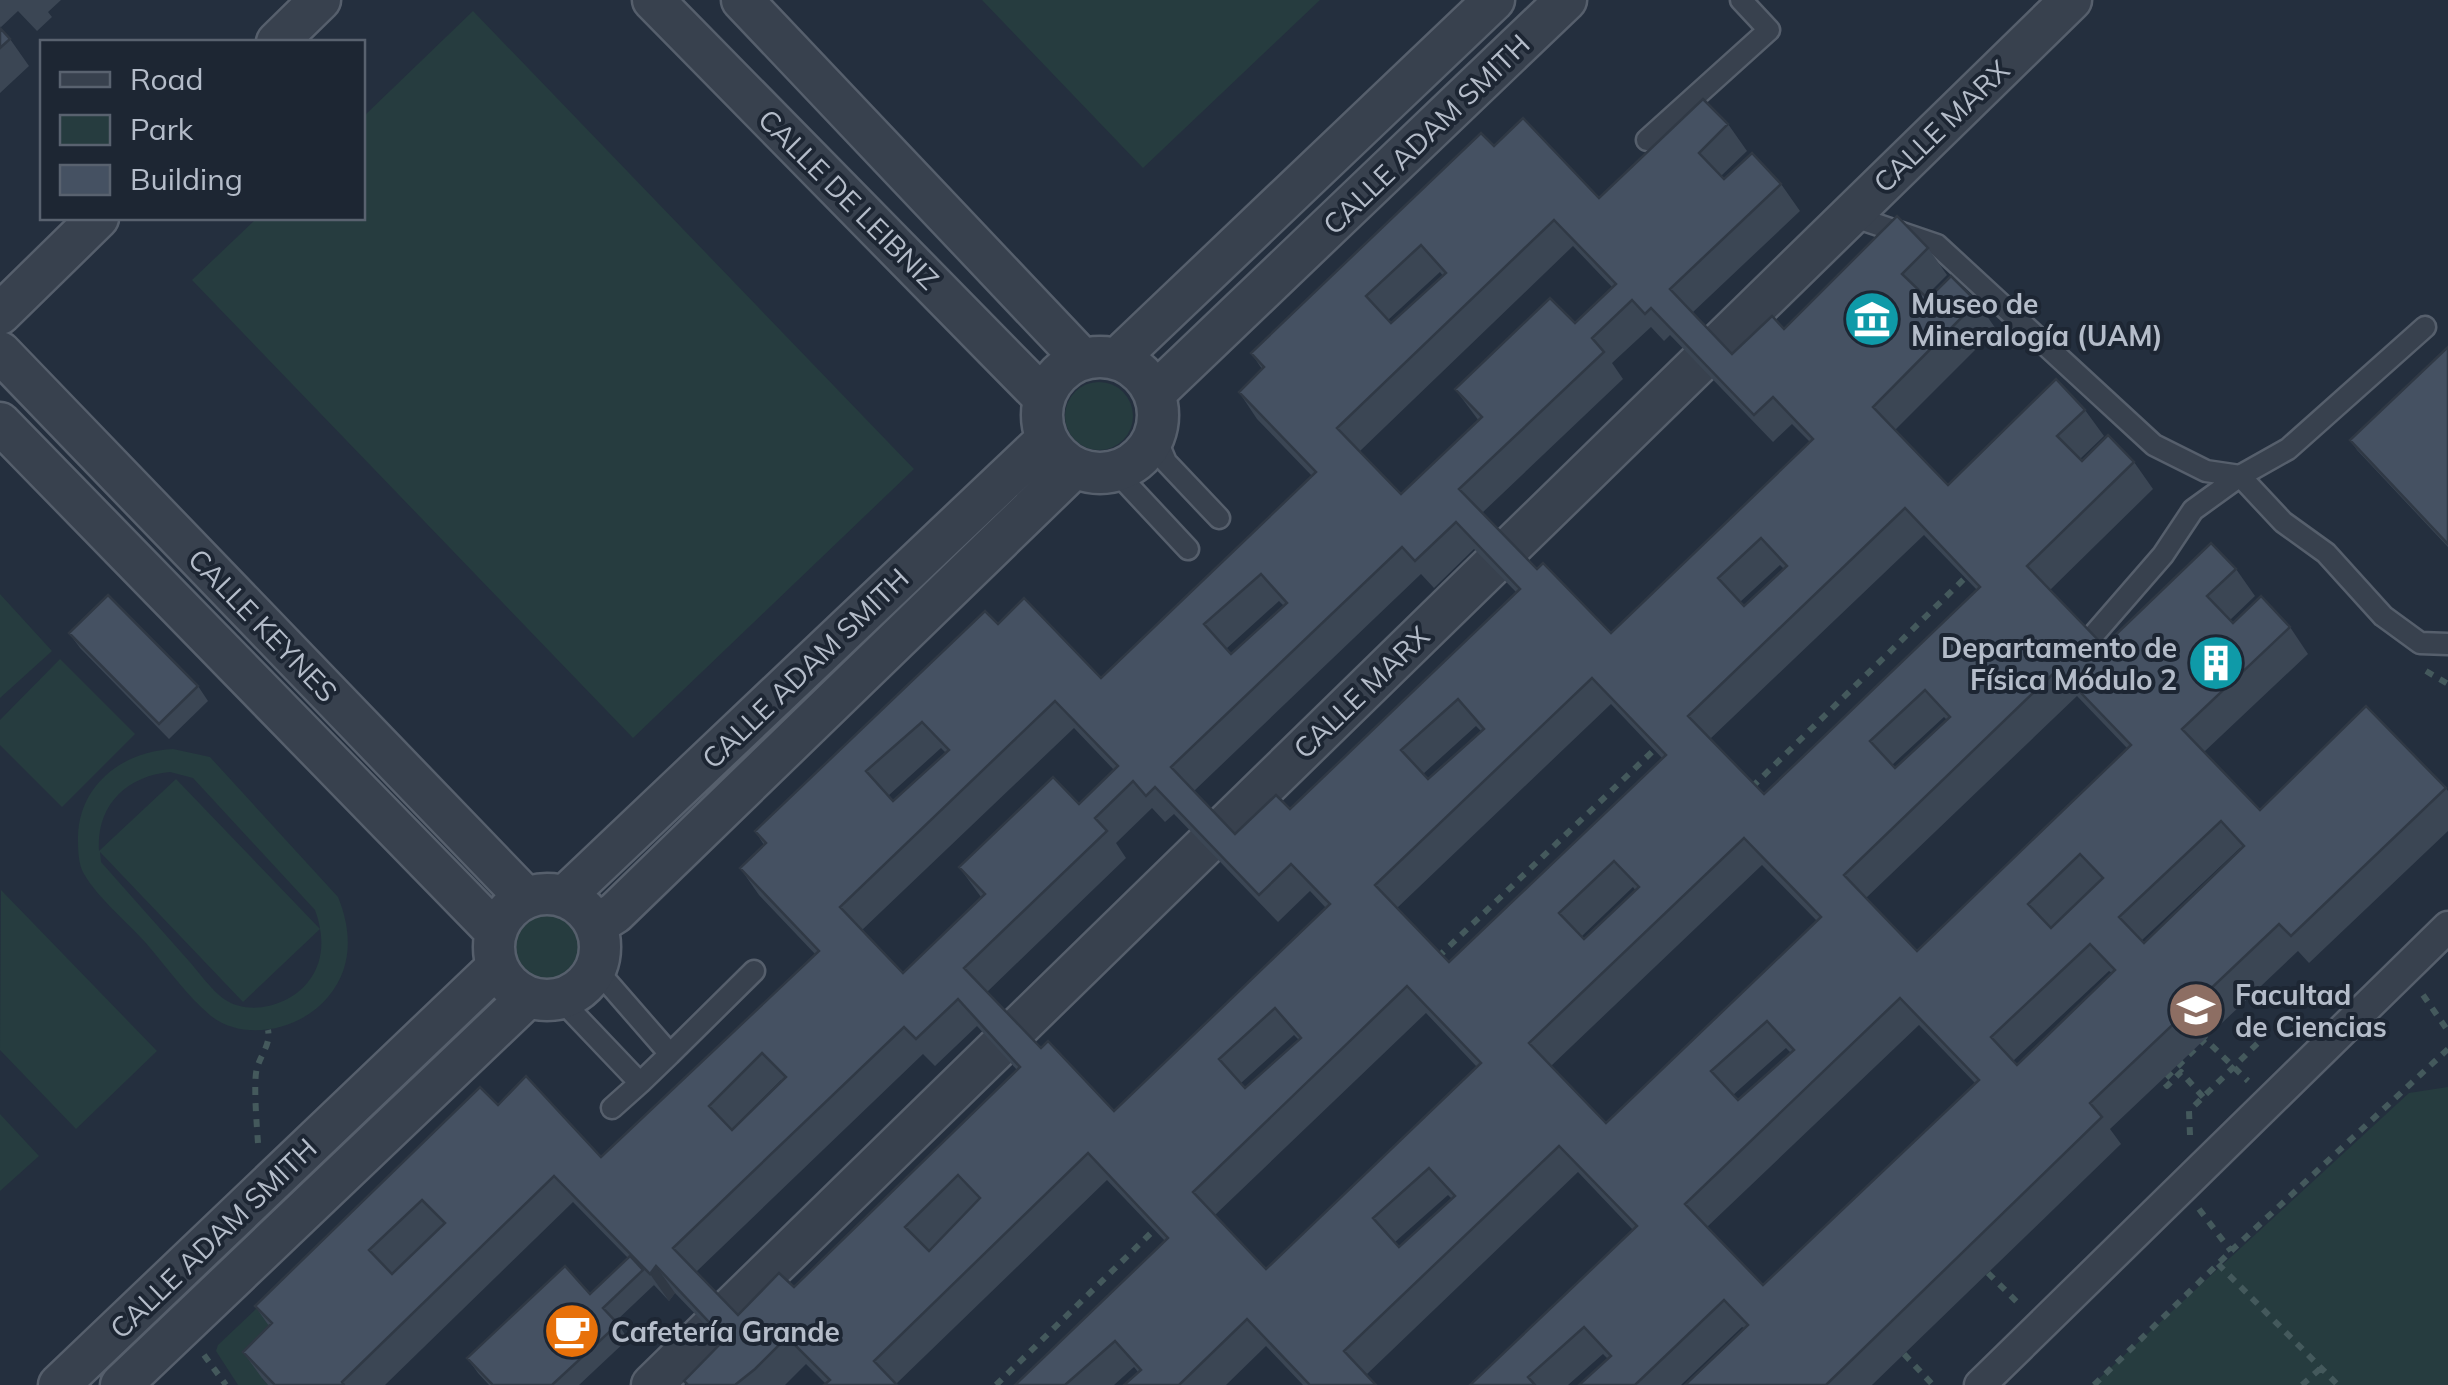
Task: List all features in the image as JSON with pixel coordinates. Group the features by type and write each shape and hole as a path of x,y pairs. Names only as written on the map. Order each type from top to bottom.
{"street":[{"path":"279,40 320,0"},
{"name":"CALLE DE LEIBNIZ","path":"653,0 1044,398"},
{"name":"CALLE DE LEIBNIZ","path":"742,0 1100,359"},
{"name":"CALLE ADAM SMITH","path":"1100,359 1494,0"},
{"name":"CALLE ADAM SMITH","path":"1156,392 1566,0"},
{"name":"CALLE MARX","path":"652,1385 2071,0"},
{"path":"0,314 96,220"},
{"name":"CALLE KEYNES","path":"0,352 545,898"},
{"path":"1100,359 1144,376 1156,392 1159,420 1155,436 1146,452 1116,472 1087,472 1058,456 1046,439 1042,411 1052,381 1066,368 1100,359"},
{"name":"CALLE KEYNES","path":"0,423 497,949"},
{"name":"CALLE ADAM SMITH","path":"545,898 1046,439"},
{"name":"CALLE ADAM SMITH","path":"596,925 615,913 1074,468"},
{"path":"545,898 577,903 596,925 600,954 596,968 575,993 544,998 515,990 497,949 502,918 545,898"},
{"path":"1980,1385 2448,927"},
{"name":"CALLE ADAM SMITH","path":"59,1385 497,949"},
{"name":"CALLE ADAM SMITH","path":"121,1385 544,998"}],"lane":[{"path":"1647,140 1769,30 1740,0"},
{"path":"1848,215 1937,246 2154,445 2206,470 2240,476 2283,522 2326,552 2383,616 2420,642 2448,644"},
{"path":"2090,639 2163,555 2193,510 2240,476 2288,449 2425,327"},
{"path":"1155,436 1166,462 1219,518"},
{"path":"1116,472 1188,549"},
{"path":"596,968 670,1054"},
{"path":"612,1108 754,970"},
{"path":"544,998 640,1083"}],"path":[{"path":"1751,788 1965,578"},
{"path":"1438,958 1654,750"},
{"path":"2405,969 2448,1031"},
{"path":"259,1149 254,1087 256,1070 270,1038 268,1030"},
{"path":"2203,1097 2182,1072 2167,1086 2164,1081 2205,1039 2233,1066"},
{"path":"2094,1385 2448,1049"},
{"path":"2180,1190 2231,1251"},
{"path":"996,1385 1154,1230"},
{"path":"2218,1264 2338,1385"},
{"path":"1988,1273 2040,1324"},
{"path":"194,1342 226,1385"},
{"path":"1904,1354 1933,1385"},
{"path":"2302,1385 2321,1368"}],"green space":[{"path":"982,0 1320,0 1143,168"},
{"path":"473,11 914,469 633,738 192,280 255,220 365,220 365,115"},
{"path":"1099,382 1112,384 1123,392 1131,403 1131,429 1123,440 1112,448 1099,450 1086,448 1075,440 1067,429 1065,416 1067,403 1075,392 1086,384"},
{"path":"0,594 52,651 0,698"},
{"path":"60,659 135,734 62,807 0,745 0,720"},
{"path":"173,749 210,757 338,897 348,936 346,962 328,997 304,1017 273,1029 257,1030 240,1029 211,1016 84,874 78,837 86,801 108,774 155,751","holes":["170,772 193,778 315,910 320,928 321,938 314,974 291,997 269,1006 246,1007 219,995 101,862 100,852 243,1002 320,929 176,779 99,851 103,820 127,787"]},
{"path":"1,890 157,1051 76,1129 0,1050"},
{"path":"546,915 559,917 570,925 578,936 578,962 570,973 559,981 546,983 533,981 522,973 514,962 512,949 514,936 522,925 533,917"},
{"path":"2448,1087 2448,1385 2092,1385 2409,1093"},
{"path":"0,1114 39,1156 0,1191"},
{"path":"354,1216 262,1378 268,1385 238,1385 216,1351 218,1345"}],"building":[{"path":"0,28 10,39 0,48"},
{"path":"1703,99 1728,124 1699,153 1724,179 1752,153 1781,184 1670,289 1732,354 1772,316 1784,329 1897,216 1928,248 1902,274 1928,299 1951,276 1977,302 1873,407 1948,485 2056,379 2085,410 2057,436 2082,461 2108,435 2134,462 2027,566 2104,646 2211,543 2236,569 2207,596 2233,623 2261,596 2290,627 2182,729 2260,810 2366,706 2446,788 2291,936 2279,924 2090,1103 2102,1117 1826,1385 1685,1385 1748,1325 1724,1300 1635,1385 1579,1385 1611,1356 1584,1327 1528,1377 1535,1385 1470,1385 1637,1226 1559,1146 1344,1351 1376,1385 1310,1385 1247,1319 1179,1385 1124,1385 1141,1370 1115,1341 1065,1385 1015,1385 1168,1238 1088,1153 874,1361 897,1385 824,1385 830,1380 787,1337 735,1385 688,1385 684,1381 725,1339 656,1266 650,1274 554,1176 342,1382 344,1385 275,1385 243,1352 272,1323 255,1306 480,1087 498,1105 526,1076 601,1157 819,951 740,868 766,843 755,831 985,611 998,624 1024,598 1101,678 1316,472 1239,392 1264,367 1251,353 1481,133 1494,146 1523,118 1599,198","holes":["1554,220 1616,284 1575,323 1550,298 1455,389 1482,417 1401,494 1337,428","1421,245 1446,273 1391,323 1366,296","1632,300 1645,314 1651,308 1754,415 1773,397 1813,439 1611,633 1543,563 1537,569 1459,489 1604,352 1592,338","1905,508 1980,587 1764,794 1688,716","1456,522 1520,589 1290,809 1276,795 1235,834 1171,767 1402,547 1415,561","1761,538 1787,566 1744,606 1718,578","1261,574 1287,603 1231,654 1204,624","2058,669 2131,745 1917,951 1844,875","1592,678 1666,755 1449,962 1375,885","1925,690 1950,717 1895,768 1870,741","1458,699 1484,729 1428,779 1401,750","1055,701 1118,766 1079,804 1053,777 959,867 985,894 903,973 840,907","922,722 949,750 893,801 866,771","1133,781 1146,796 1155,787 1259,895 1291,864 1330,904 1114,1111 1048,1041 1041,1048 964,968 1107,831 1095,818","2221,821 2244,846 2144,943 2119,917","1744,838 1821,917 1606,1123 1529,1043","2080,854 2103,878 2051,928 2028,904","1614,861 1639,887 1584,939 1559,913","2090,944 2115,970 2017,1065 1991,1037","1407,986 1481,1063 1266,1269 1193,1192","1900,998 1979,1080 1763,1285 1685,1204","958,999 1020,1067 794,1287 779,1273 738,1315 673,1248 904,1027 916,1039","1275,1008 1301,1038 1245,1088 1219,1059","1767,1021 1794,1050 1738,1100 1711,1071","762,1053 786,1077 732,1130 709,1106","1429,1168 1455,1196 1399,1247 1373,1218","958,1175 980,1198 929,1251 905,1227","422,1200 445,1223 392,1274 369,1250"]},
{"path":"2448,347 2448,544 2350,440"},
{"path":"108,595 198,686 159,724 69,633"},
{"name":"Cafetería Grande","path":"630,1256 643,1270 603,1308 618,1324 552,1385 493,1385 467,1358 565,1266 590,1294"}],"place":[{"name":"Museo de Mineralogía (UAM)","path":"1872,319"},
{"name":"Departamento de Física Módulo 2","path":"2216,663"},
{"name":"Facultad de Ciencias","path":"2196,1010"},
{"name":"Cafetería Grande","path":"572,1331"}]}
